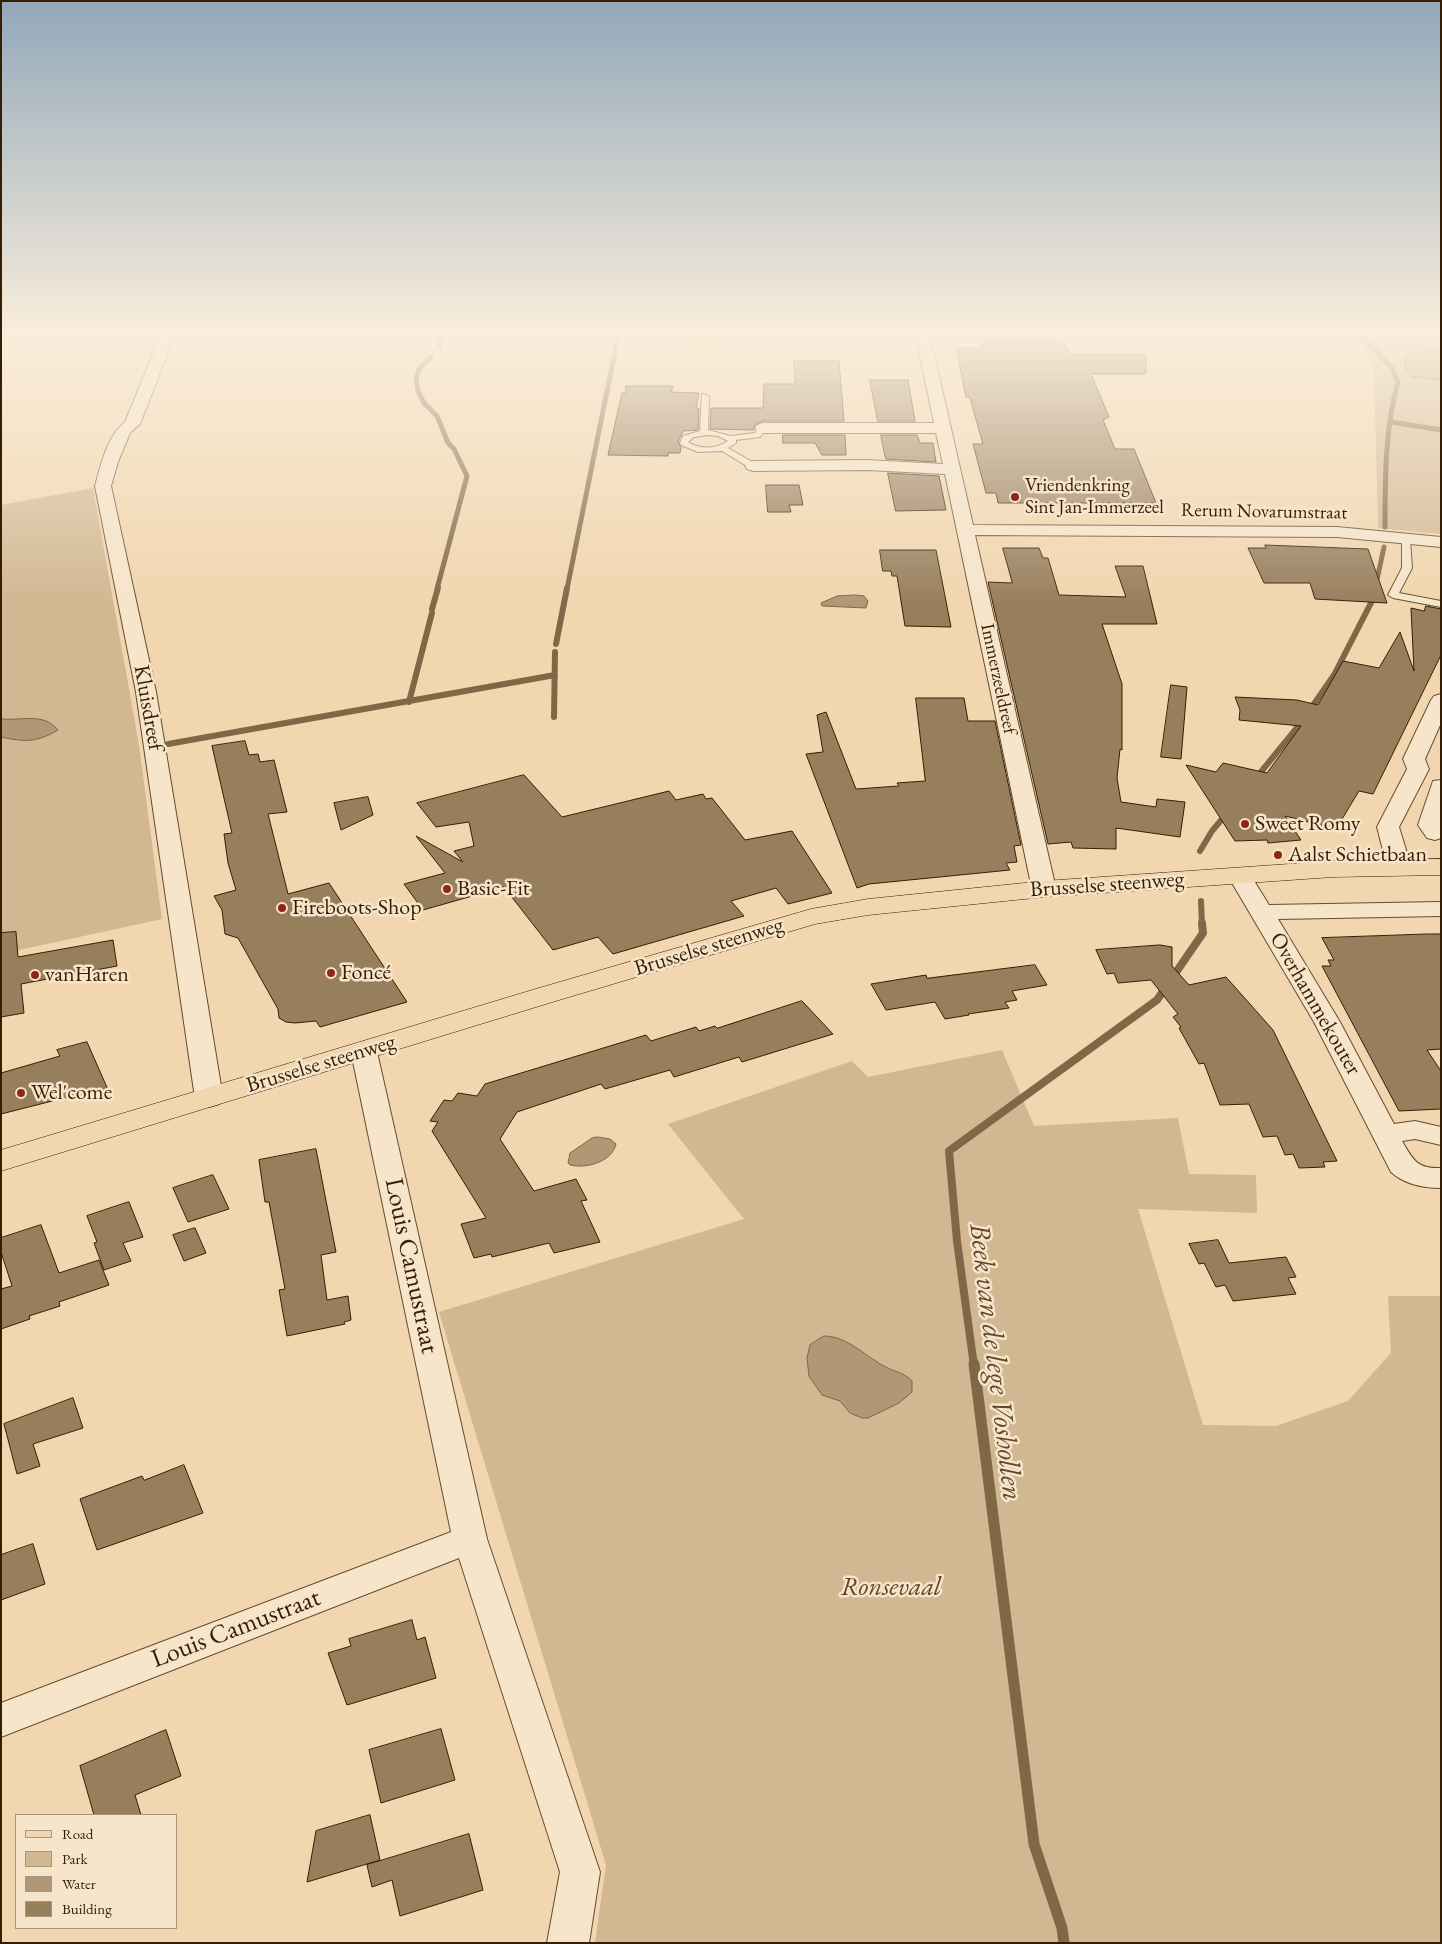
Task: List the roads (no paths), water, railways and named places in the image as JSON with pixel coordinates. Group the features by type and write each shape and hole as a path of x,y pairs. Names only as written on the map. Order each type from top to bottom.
{"main road":[{"name":"Brusselse steenweg","path":"1,1161 364,1052 549,994 811,917 868,906 1044,889 1399,866 1441,867"}],"street":[{"name":"Kluisdreef","path":"133,423 123,431 110,462 103,486 146,692 209,1098"},
{"name":"Immerzeeldreef","path":"942,423 1044,889"},
{"path":"763,428 943,428"},
{"path":"752,466 867,465 952,469"},
{"name":"Rerum Novarumstraat","path":"966,530 1337,532 1441,542"},
{"path":"1399,866 1388,827 1418,769 1414,759 1441,700"},
{"path":"1418,769 1441,774"},
{"path":"1438,834 1429,825 1440,796 1441,786"},
{"path":"1392,842 1415,836 1438,834"},
{"name":"Overhammekouter","path":"1240,876 1327,1022 1401,1165 1406,1170 1422,1177 1441,1178"},
{"path":"1262,912 1441,909"},
{"name":"Louis Camustraat","path":"364,1052 470,1539 580,1872 568,1943"},
{"path":"1386,1134 1415,1130 1441,1136"},
{"name":"Louis Camustraat","path":"1,1720 470,1539"}],"lane":[{"path":"704,423 704,432"},
{"path":"730,438 733,441 724,448 714,450 690,448 684,443 686,438 704,432 716,433 730,438 756,435 763,428"},
{"path":"724,448 752,466"},
{"path":"1406,539 1407,568 1393,595 1441,604"}],"water":[{"path":"837,596 864,596 868,601 866,608 822,606 821,603"},
{"path":"1,719 39,719 52,724 58,730 37,739 9,739 1,737"},
{"path":"592,1138 610,1139 616,1144 614,1150 604,1160 583,1166 570,1165 568,1163 570,1153"},
{"path":"824,1336 849,1343 880,1364 906,1376 912,1381 912,1392 899,1403 868,1418 862,1418 850,1413 840,1401 822,1395 809,1376 807,1358 810,1345"}],"waterway":[{"path":"437,589 467,476 454,449 448,443 440,423"},
{"path":"567,589 601,423"},
{"path":"1385,527 1389,423"},
{"path":"1396,423 1441,430"},
{"path":"1375,589 1384,547"},
{"path":"432,609 438,588"},
{"path":"556,644 567,588"},
{"name":"Beek van de lege Voshollen","path":"1256,778 1300,724 1334,675 1373,599 1375,588"},
{"path":"409,701 432,613"},
{"path":"555,652 555,675"},
{"path":"409,701 555,675"},
{"path":"554,717 555,675"},
{"path":"168,744 409,701"},
{"name":"Beek van de lege Voshollen","path":"1200,851 1212,831 1228,812"},
{"name":"Beek van de lege Voshollen","path":"1201,901 1202,925"},
{"name":"Beek van de lege Voshollen","path":"974,1366 957,1241 949,1151 1157,1000 1203,933 1202,923"},
{"name":"Beek van de lege Voshollen","path":"974,1364 1034,1844 1062,1928 1064,1943"}],"place":[{"name":"Vriendenkring Sint Jan-Immerzeel","path":"1015,497"},
{"name":"Sweet Romy","path":"1245,824"},
{"name":"Aalst Schietbaan","path":"1278,855"},
{"name":"Basic-Fit","path":"447,889"},
{"name":"Fireboots-Shop","path":"282,908"},
{"name":"Foncé","path":"331,973"},
{"name":"vanHaren","path":"35,975"},
{"name":"Wel'come","path":"21,1093"}],"park label":[{"name":"Ronsevaal","path":"891,1588"}]}
